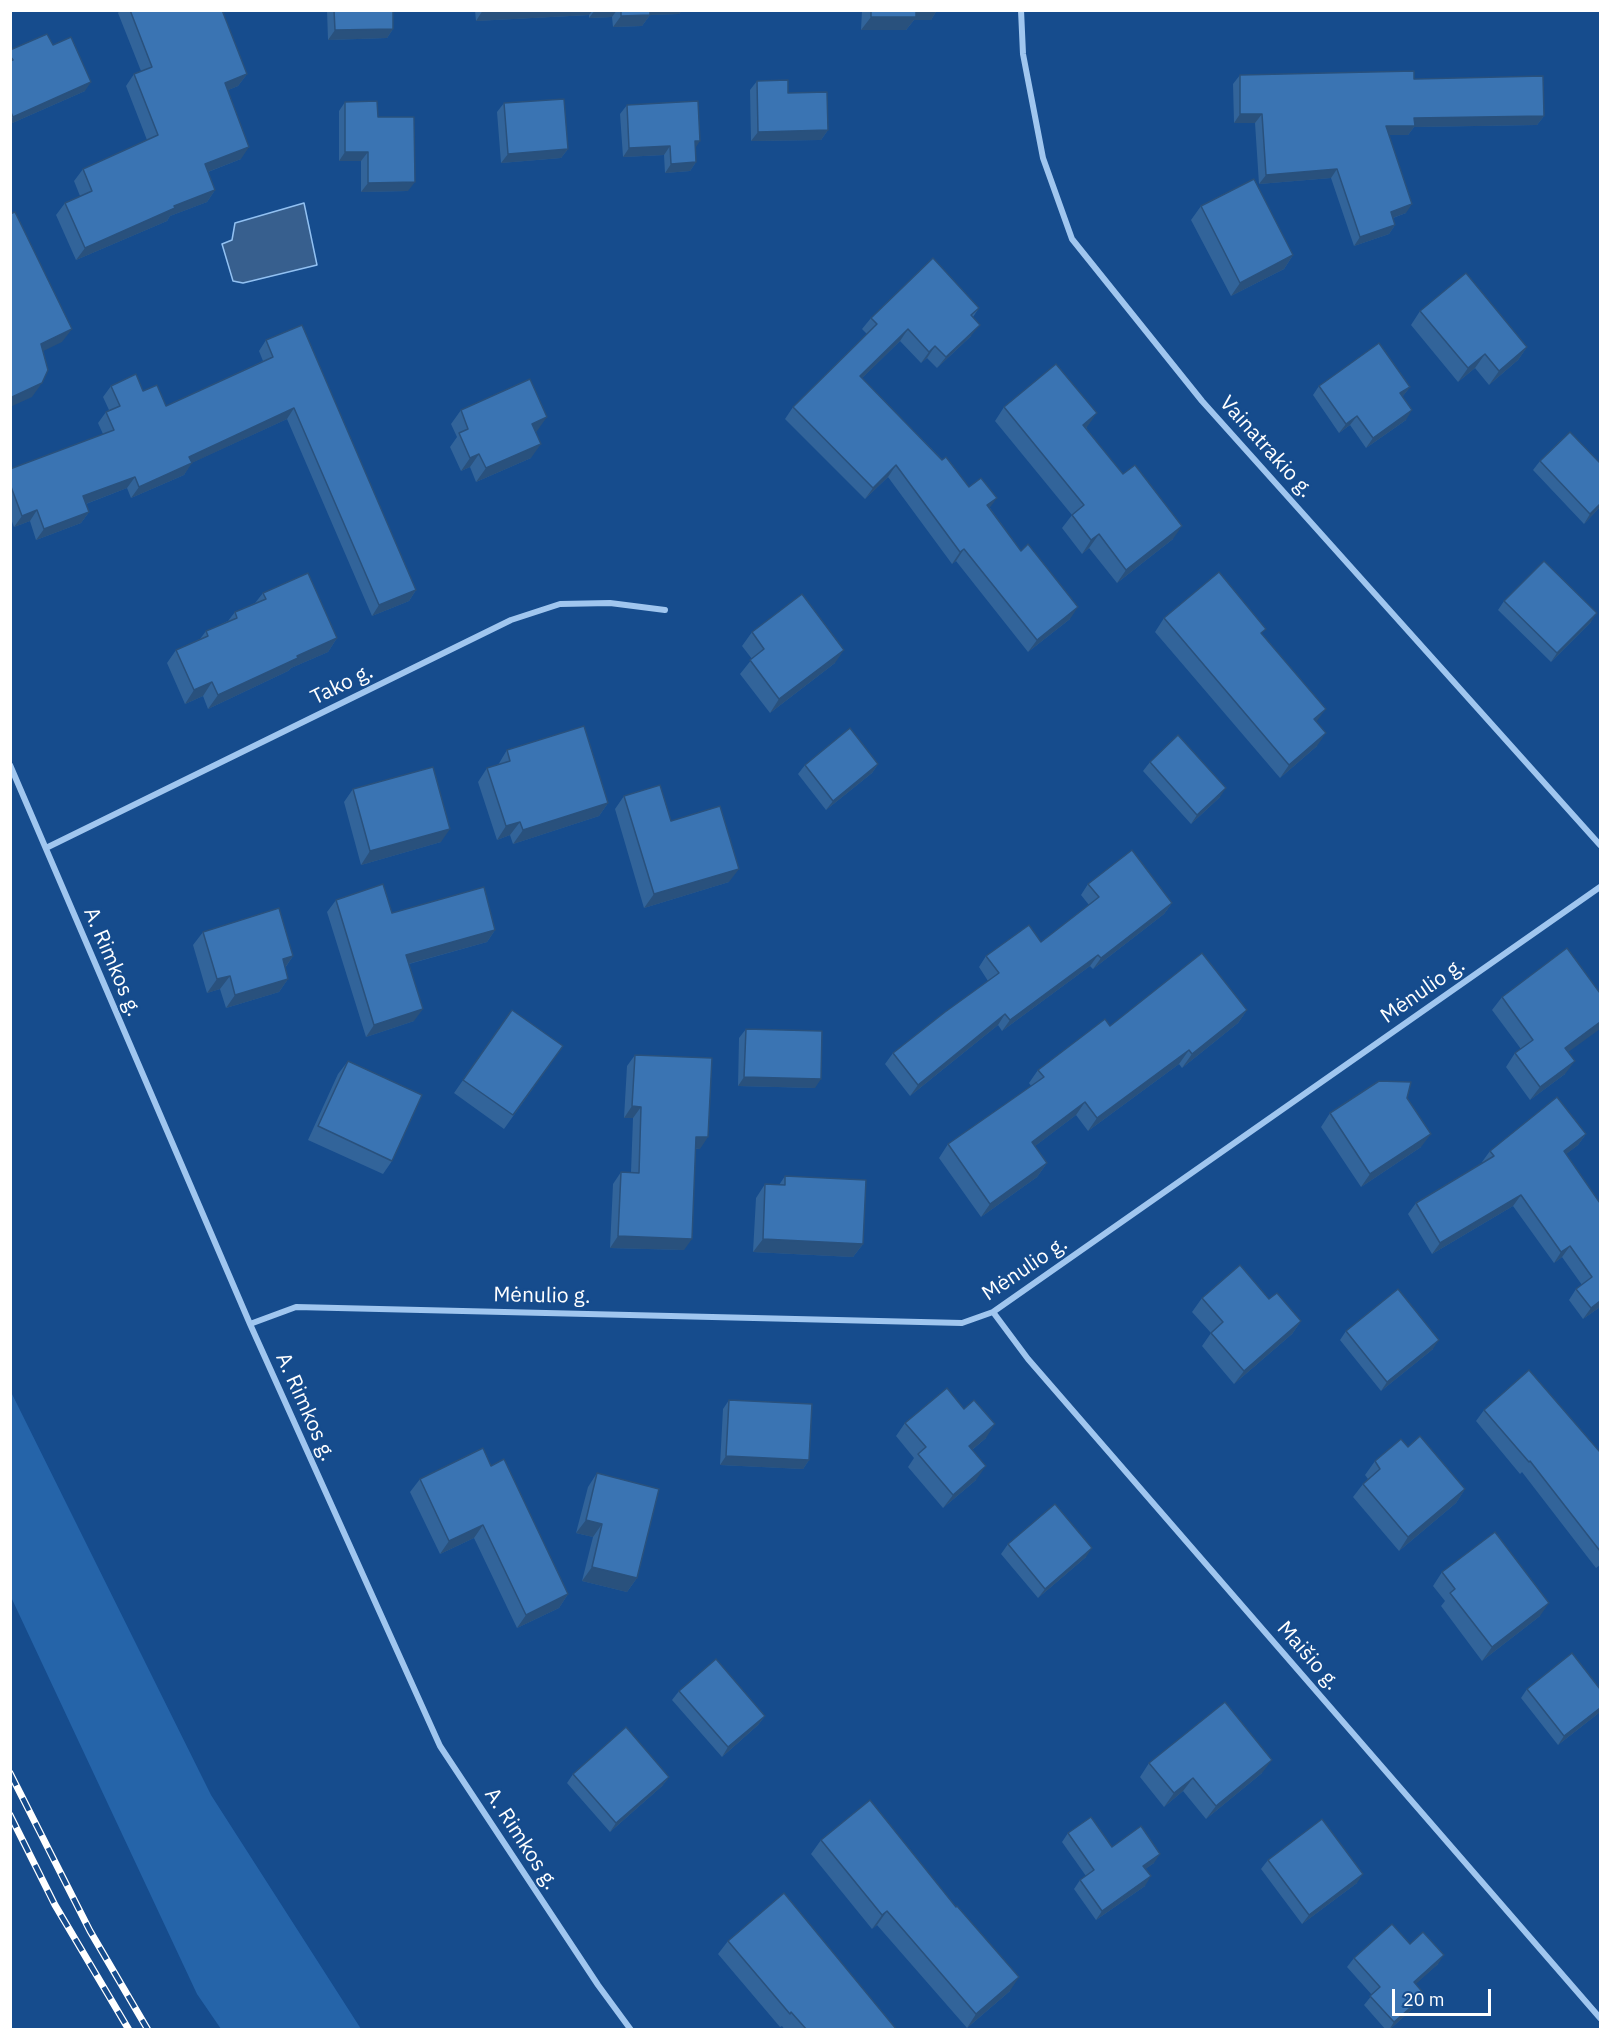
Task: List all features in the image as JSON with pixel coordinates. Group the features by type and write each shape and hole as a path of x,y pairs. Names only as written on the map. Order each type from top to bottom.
{"street":[{"name":"Vainatrakio g.","path":"1021,10 1023,54 1043,158 1072,240 1202,400 1600,845"},
{"name":"Tako g.","path":"46,848 511,620 560,604 610,603 665,610"},
{"name":"A. Rimkos g.","path":"10,765 250,1324 440,1746 598,1985 631,2030"},
{"name":"Mėnulio g.","path":"250,1324 296,1307 962,1323 993,1312 1600,887"},
{"name":"Maišio g.","path":"993,1312 1028,1359 1600,2018"}],"shaded area":[{"path":"304,203 317,265 243,283 233,281 222,244 232,240 235,223"},
{"path":"11,1392 211,1795 361,2029 221,2029 197,1994 11,1597"}],"building":[{"path":"130,10 222,10 247,74 225,83 249,147 205,164 215,190 174,206 175,208 85,248 65,203 92,191 83,169 158,135 134,74 152,67"},
{"path":"334,10 393,10 393,29 335,30"},
{"path":"621,10 650,10 650,15 621,16"},
{"path":"871,10 916,10 916,17 871,17"},
{"path":"47,34 53,45 71,37 91,82 13,117 10,110 10,61 13,60 10,50"},
{"path":"1414,71 1414,79 1543,76 1544,116 1414,118 1415,126 1386,126 1412,204 1391,212 1395,225 1360,237 1337,169 1266,175 1262,114 1240,114 1240,75"},
{"path":"788,80 788,93 827,92 828,130 758,132 757,81"},
{"path":"564,99 568,149 508,154 504,103"},
{"path":"377,101 378,117 414,117 415,182 368,183 368,152 345,152 345,102"},
{"path":"698,101 700,141 695,141 696,162 671,164 670,146 629,148 627,105"},
{"path":"1254,179 1293,255 1240,283 1201,206"},
{"path":"15,212 72,329 41,344 48,370 42,383 10,398 10,214"},
{"path":"933,258 979,308 971,315 980,325 946,357 935,346 929,352 908,329 860,376 942,460 946,457 969,487 981,478 997,498 987,505 1021,551 1028,544 1078,607 1037,640 964,549 960,552 896,465 873,488 793,407 877,324 871,318"},
{"path":"1466,273 1527,347 1499,371 1485,354 1468,368 1420,311"},
{"path":"302,325 416,590 379,605 294,408 189,457 192,463 139,487 135,477 83,496 89,512 44,529 37,510 22,516 10,484 10,469 114,430 106,412 120,406 111,386 136,374 143,391 157,385 166,406 273,357 266,340"},
{"path":"1379,343 1410,387 1400,393 1412,410 1373,438 1357,416 1346,424 1319,386"},
{"path":"1056,364 1097,413 1083,425 1123,474 1135,465 1182,526 1126,570 1099,534 1091,540 1072,515 1084,505 1004,407"},
{"path":"530,379 547,417 532,424 541,444 486,468 479,454 470,458 459,433 468,429 461,410"},
{"path":"1570,432 1600,463 1600,504 1590,514 1540,461"},
{"path":"1544,561 1597,613 1557,653 1504,601"},
{"path":"1219,572 1266,629 1261,633 1326,709 1314,719 1326,733 1289,765 1164,618"},
{"path":"308,573 337,638 218,695 212,682 194,690 176,650 208,636 206,631 237,618 235,612 266,599 263,593"},
{"path":"802,594 844,650 779,699 750,660 764,649 752,632"},
{"path":"584,726 608,803 523,830 520,822 506,826 487,768 510,761 507,750"},
{"path":"850,728 878,764 833,801 805,765"},
{"path":"1178,735 1226,788 1197,815 1150,762"},
{"path":"433,767 450,829 370,851 353,789"},
{"path":"660,785 671,821 720,806 739,869 654,894 624,796"},
{"path":"1132,850 1172,903 1101,958 1098,955 1010,1020 1005,1014 918,1085 893,1053 999,973 986,956 1029,925 1041,942 1099,897 1088,884"},
{"path":"383,884 392,913 484,887 495,930 406,955 423,1009 374,1025 336,900"},
{"path":"279,908 293,956 283,959 288,979 235,995 230,976 217,979 203,932"},
{"path":"1567,948 1600,993 1600,1022 1565,1048 1575,1061 1540,1087 1515,1053 1533,1040 1502,997"},
{"path":"1202,953 1247,1010 1192,1054 1189,1050 1097,1118 1085,1102 1032,1142 1047,1163 990,1204 948,1144 1044,1077 1038,1070 1105,1019 1110,1026"},
{"path":"512,1010 563,1046 513,1115 463,1080"},
{"path":"746,1029 822,1031 821,1079 744,1077"},
{"path":"635,1055 712,1058 708,1137 696,1137 692,1239 618,1236 621,1172 639,1173 641,1107 632,1106"},
{"path":"348,1061 422,1095 392,1161 318,1126"},
{"path":"1379,1081 1411,1082 1407,1098 1431,1134 1370,1174 1330,1113"},
{"path":"1557,1097 1586,1134 1564,1151 1600,1203 1600,1301 1591,1308 1576,1289 1592,1277 1570,1246 1561,1252 1521,1195 1440,1243 1416,1203 1494,1156 1490,1151"},
{"path":"785,1176 866,1180 863,1244 763,1239 765,1184 785,1185"},
{"path":"1240,1265 1269,1299 1277,1293 1301,1321 1244,1371 1211,1333 1223,1322 1202,1298"},
{"path":"1398,1289 1439,1340 1387,1382 1346,1331"},
{"path":"1529,1370 1600,1452 1600,1551 1530,1461 1484,1410"},
{"path":"947,1388 964,1409 974,1400 995,1424 969,1446 986,1466 953,1495 918,1454 926,1447 905,1423"},
{"path":"729,1400 812,1404 809,1460 726,1456"},
{"path":"1420,1436 1465,1489 1408,1537 1363,1484 1380,1469 1375,1461 1401,1439 1408,1447"},
{"path":"483,1448 491,1466 504,1459 568,1594 526,1615 483,1525 449,1541 420,1479"},
{"path":"597,1473 659,1489 637,1578 592,1567 602,1524 586,1520"},
{"path":"1055,1504 1092,1548 1045,1589 1008,1544"},
{"path":"1495,1532 1549,1603 1492,1647 1450,1593 1455,1589 1442,1572"},
{"path":"1572,1653 1600,1689 1600,1708 1564,1736 1527,1689"},
{"path":"716,1659 765,1716 728,1747 679,1691"},
{"path":"1225,1702 1272,1760 1216,1806 1193,1778 1174,1793 1149,1763"},
{"path":"626,1727 669,1777 616,1823 573,1774"},
{"path":"870,1800 956,1907 1019,1977 976,2014 887,1911 882,1915 821,1840"},
{"path":"1091,1817 1112,1847 1141,1826 1160,1854 1143,1866 1151,1876 1102,1911 1080,1880 1094,1870 1068,1833"},
{"path":"1322,1819 1363,1874 1309,1915 1268,1860"},
{"path":"784,1893 897,2030 807,2030 791,2012 790,2014 728,1941"},
{"path":"1392,1924 1410,1944 1423,1932 1444,1955 1414,1982 1425,1995 1394,2022 1370,1996 1380,1987 1354,1958"}],"railway":[{"path":"10,1773 90,1931 148,2030"},
{"path":"10,1815 55,1905 129,2030"}]}
